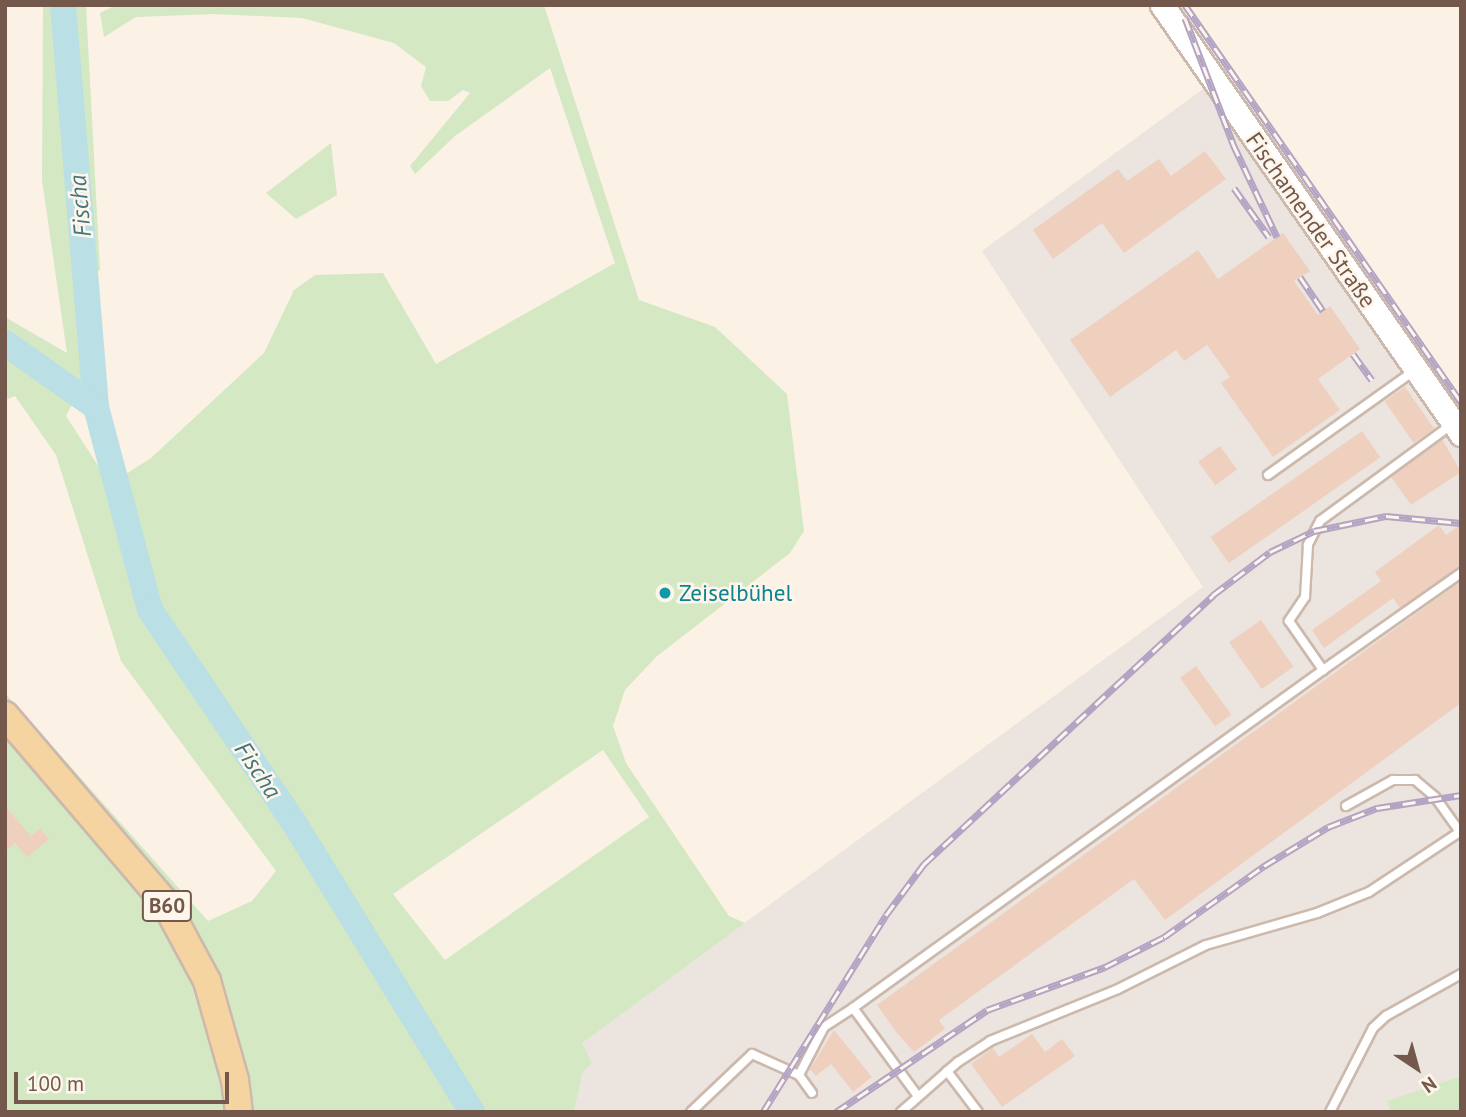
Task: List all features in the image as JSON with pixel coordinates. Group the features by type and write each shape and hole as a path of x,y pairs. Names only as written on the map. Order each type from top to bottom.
{"main road":[{"name":"Fischamender Straße","path":"1162,5 1457,429"},
{"name":"B60","path":"5,715 164,901 207,981 236,1080 239,1112"}],"lane":[{"path":"1268,475 1416,370"},
{"path":"1323,670 1289,621 1305,597 1308,545 1314,531 1328,514 1457,429"},
{"path":"799,1075 824,1027 1461,573"},
{"path":"901,1112 947,1071 990,1041 1118,989 1206,945 1317,913 1369,892 1460,831 1435,797 1415,779 1394,780 1346,806"},
{"path":"1330,1112 1373,1028 1386,1016 1461,974"},
{"path":"853,1008 918,1096"},
{"path":"691,1112 752,1054 799,1075 812,1093"},
{"path":"947,1071 978,1112"}],"shaded area":[{"path":"1207,86 1461,448 1461,1076 1388,1101 1391,1112 574,1112 583,1071 581,1043 1203,587 982,251"}],"green space":[{"path":"43,5 86,5 100,270 79,282 87,377 66,416 110,484 151,458 264,353 294,290 315,275 383,273 436,364 615,263 550,68 455,136 415,174 410,166 470,93 463,90 448,101 430,101 421,86 426,67 394,43 302,18 213,14 136,17 104,37 100,13 116,5 544,5 639,300 715,327 787,394 804,531 790,553 656,657 625,690 613,726 626,763 729,916 745,923 582,1043 592,1063 583,1071 574,1112 5,1112 5,693 208,921 252,901 276,871 121,661 56,455 15,396 5,400 5,317 67,353 42,180","holes":["603,750 649,817 445,960 393,894"]},
{"path":"331,143 337,195 296,219 266,193"},
{"path":"1461,1076 1461,1112 1391,1112 1387,1101"}],"building":[{"path":"1205,151 1226,179 1124,253 1102,223 1053,259 1033,230 1118,169 1127,181 1159,159 1171,176"},
{"path":"1283,233 1310,271 1294,281 1318,315 1330,306 1360,349 1318,379 1340,410 1273,457 1221,383 1230,377 1207,345 1184,361 1176,350 1110,397 1070,340 1198,250 1218,279"},
{"path":"1405,387 1434,429 1414,443 1385,401"},
{"path":"1362,431 1380,457 1229,563 1210,537"},
{"path":"1442,439 1461,472 1411,505 1391,477"},
{"path":"1220,446 1237,469 1215,485 1198,462"},
{"path":"1461,524 1461,567 1400,608 1393,598 1324,648 1312,630 1381,581 1375,572 1439,525 1446,535"},
{"path":"1461,581 1461,703 1165,920 1134,879 939,1020 945,1029 914,1052 897,1033 877,1005"},
{"path":"1261,620 1294,667 1262,689 1229,642"},
{"path":"1196,666 1231,715 1215,726 1180,678"},
{"path":"5,806 31,836 40,828 49,839 27,857 15,843 5,851"},
{"path":"834,1030 872,1077 853,1092 831,1064 816,1076 810,1069"},
{"path":"1032,1034 1045,1052 1062,1039 1075,1056 1002,1107 971,1064 993,1048 999,1057"}],"waterway":[{"name":"Fischa","path":"63,5 96,407 150,610 293,821 472,1112"},
{"name":"Fischa","path":"5,343 96,407"}],"railway":[{"path":"1185,5 1461,402"},
{"path":"1185,18 1233,144 1277,237"},
{"path":"1234,188 1269,237"},
{"path":"1300,277 1323,311"},
{"path":"1353,354 1372,380"},
{"path":"763,1112 886,915 924,864 1213,595 1270,552 1314,531 1386,516 1461,523"},
{"path":"836,1112 987,1010 1105,967 1164,937 1264,866 1328,827 1377,808 1461,795"}],"place":[{"name":"Zeiselbühel","path":"665,593"}]}
